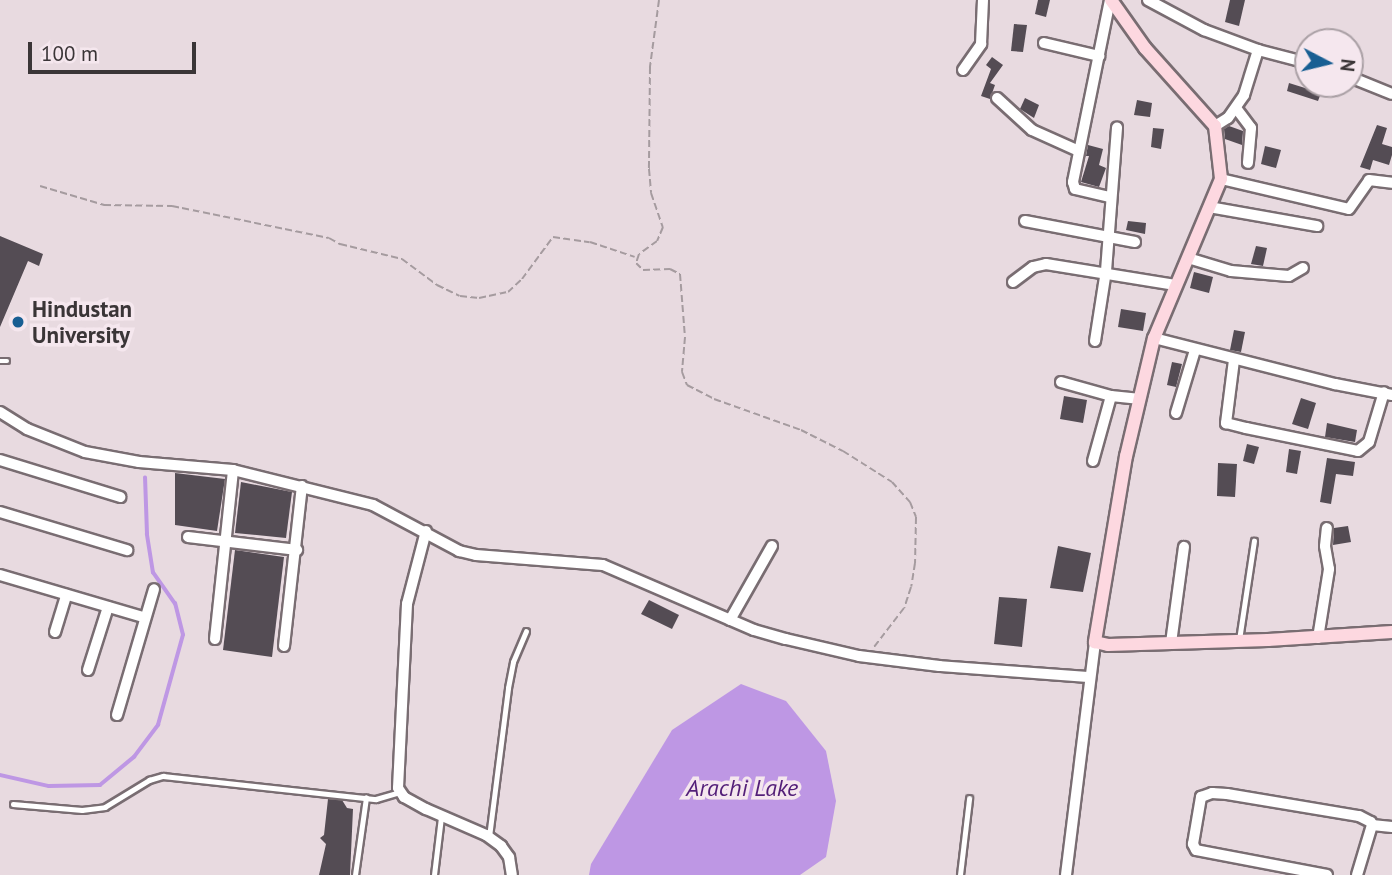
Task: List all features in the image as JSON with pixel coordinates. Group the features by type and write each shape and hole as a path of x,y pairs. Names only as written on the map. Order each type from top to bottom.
{"street":[{"path":"963,70 981,44 983,0"},
{"path":"1110,0 1073,181 1075,189 1110,197"},
{"path":"1066,875 1095,642 1138,399 1154,338 1221,179 1215,126 1145,48 1110,0"},
{"path":"1149,0 1204,30 1258,50 1294,59"},
{"path":"1044,43 1099,56"},
{"path":"1215,126 1228,118 1244,95 1258,50"},
{"path":"1364,83 1392,94"},
{"path":"997,98 1032,130 1079,150"},
{"path":"1236,108 1251,128 1248,163"},
{"path":"1095,341 1106,271 1116,127"},
{"path":"1221,179 1349,209 1369,180 1392,183"},
{"path":"1209,207 1317,226"},
{"path":"1025,221 1135,242"},
{"path":"1188,258 1231,271 1289,276 1303,268"},
{"path":"1013,282 1039,264 1106,271 1175,285"},
{"path":"1154,338 1234,360 1388,393 1369,442 1358,452 1226,423 1234,360"},
{"path":"1176,413 1195,350"},
{"path":"1061,382 1111,396 1138,399"},
{"path":"1093,461 1111,396"},
{"path":"0,412 27,429 85,452 139,462 233,470 373,505 426,531 458,551 477,555 603,565 730,620 786,639 864,657 939,666 1090,677"},
{"path":"0,460 120,497"},
{"path":"215,639 233,470"},
{"path":"284,646 297,550 302,486"},
{"path":"0,512 127,550"},
{"path":"1318,638 1329,569 1325,546 1327,528"},
{"path":"426,531 407,604 397,754 398,788 404,797 501,845 509,857 512,875"},
{"path":"188,537 297,550"},
{"path":"730,620 772,545"},
{"path":"1171,643 1184,547"},
{"path":"0,575 144,617"},
{"path":"117,715 154,589"},
{"path":"55,632 66,594"},
{"path":"88,670 107,607"},
{"path":"1095,642 1108,645 1171,643 1318,638 1392,632"},
{"path":"1327,875 1195,850 1193,844 1201,797 1212,793 1227,794 1359,816 1371,821 1357,875"},
{"path":"1372,825 1392,827"}],"lane":[{"path":"0,361 7,361"},
{"path":"1239,640 1254,541"},
{"path":"489,837 508,688 526,632"},
{"path":"13,804 82,810 105,807 149,780 163,776 366,798 384,799 401,792"},
{"path":"355,875 366,798"},
{"path":"960,875 969,799"},
{"path":"434,875 442,816"}],"path":[{"path":"636,257 657,241 663,227 651,193 649,169 650,67 659,0"},
{"path":"40,186 104,205 172,206 329,238 340,244 402,259 460,296 479,298 508,292 522,279 553,237 590,243 636,257"},
{"path":"636,257 636,263 643,270 670,269 680,274 685,337 682,372 687,385 714,399 801,430 843,451 892,482 910,502 916,517 915,563 905,608 893,626 864,657"}],"water":[{"name":"Arachi Lake","path":"741,684 786,701 826,751 836,801 826,857 800,875 589,875 591,864 672,730"}],"building":[{"path":"1038,0 1050,0 1046,17 1035,14"},
{"path":"1230,0 1245,0 1239,26 1225,22"},
{"path":"1014,24 1027,25 1023,52 1011,51"},
{"path":"992,57 1003,65 990,83 995,85 990,99 981,96 991,69 986,65"},
{"path":"1289,83 1294,85 1294,93 1287,91"},
{"path":"1025,98 1039,105 1034,118 1020,109"},
{"path":"1137,100 1152,103 1150,117 1134,115"},
{"path":"1377,125 1387,128 1382,144 1392,147 1392,155 1389,165 1373,160 1370,170 1360,167"},
{"path":"1229,126 1243,131 1242,145 1225,139 1224,129"},
{"path":"1153,128 1164,129 1161,149 1151,147"},
{"path":"1088,145 1103,149 1099,165 1106,168 1099,187 1081,182 1089,156 1086,156"},
{"path":"1265,146 1281,150 1276,168 1261,164"},
{"path":"1128,221 1146,223 1145,234 1126,230"},
{"path":"0,236 43,254 39,266 28,261 0,327"},
{"path":"1256,246 1267,248 1263,266 1251,264"},
{"path":"1194,272 1213,277 1209,293 1190,288"},
{"path":"1121,309 1146,313 1143,331 1118,327"},
{"path":"1234,330 1245,332 1241,352 1230,350"},
{"path":"1172,362 1182,364 1176,387 1167,385"},
{"path":"1064,396 1087,400 1083,423 1060,419"},
{"path":"1301,398 1316,403 1308,429 1292,424"},
{"path":"1327,423 1357,430 1355,442 1325,437"},
{"path":"1247,444 1259,447 1254,464 1243,461"},
{"path":"1289,449 1301,451 1297,474 1286,472"},
{"path":"1327,458 1355,462 1353,476 1336,474 1331,504 1320,502"},
{"path":"1218,463 1237,464 1235,497 1217,496"},
{"path":"175,473 225,479 217,531 175,525"},
{"path":"241,482 292,492 286,538 235,533"},
{"path":"1348,526 1351,542 1333,545 1334,528"},
{"path":"1058,546 1091,553 1083,592 1050,588"},
{"path":"235,550 284,557 272,657 223,650"},
{"path":"999,597 1027,599 1022,647 994,644"},
{"path":"649,600 679,615 672,629 641,614"},
{"path":"328,799 342,800 347,808 353,809 350,875 319,875 326,844 320,838 324,835"}],"waterway":[{"path":"0,775 49,786 100,785 134,757 158,725 183,635 175,604 153,573 147,534 145,478"}],"place":[{"name":"Hindustan University","path":"18,322"}]}
